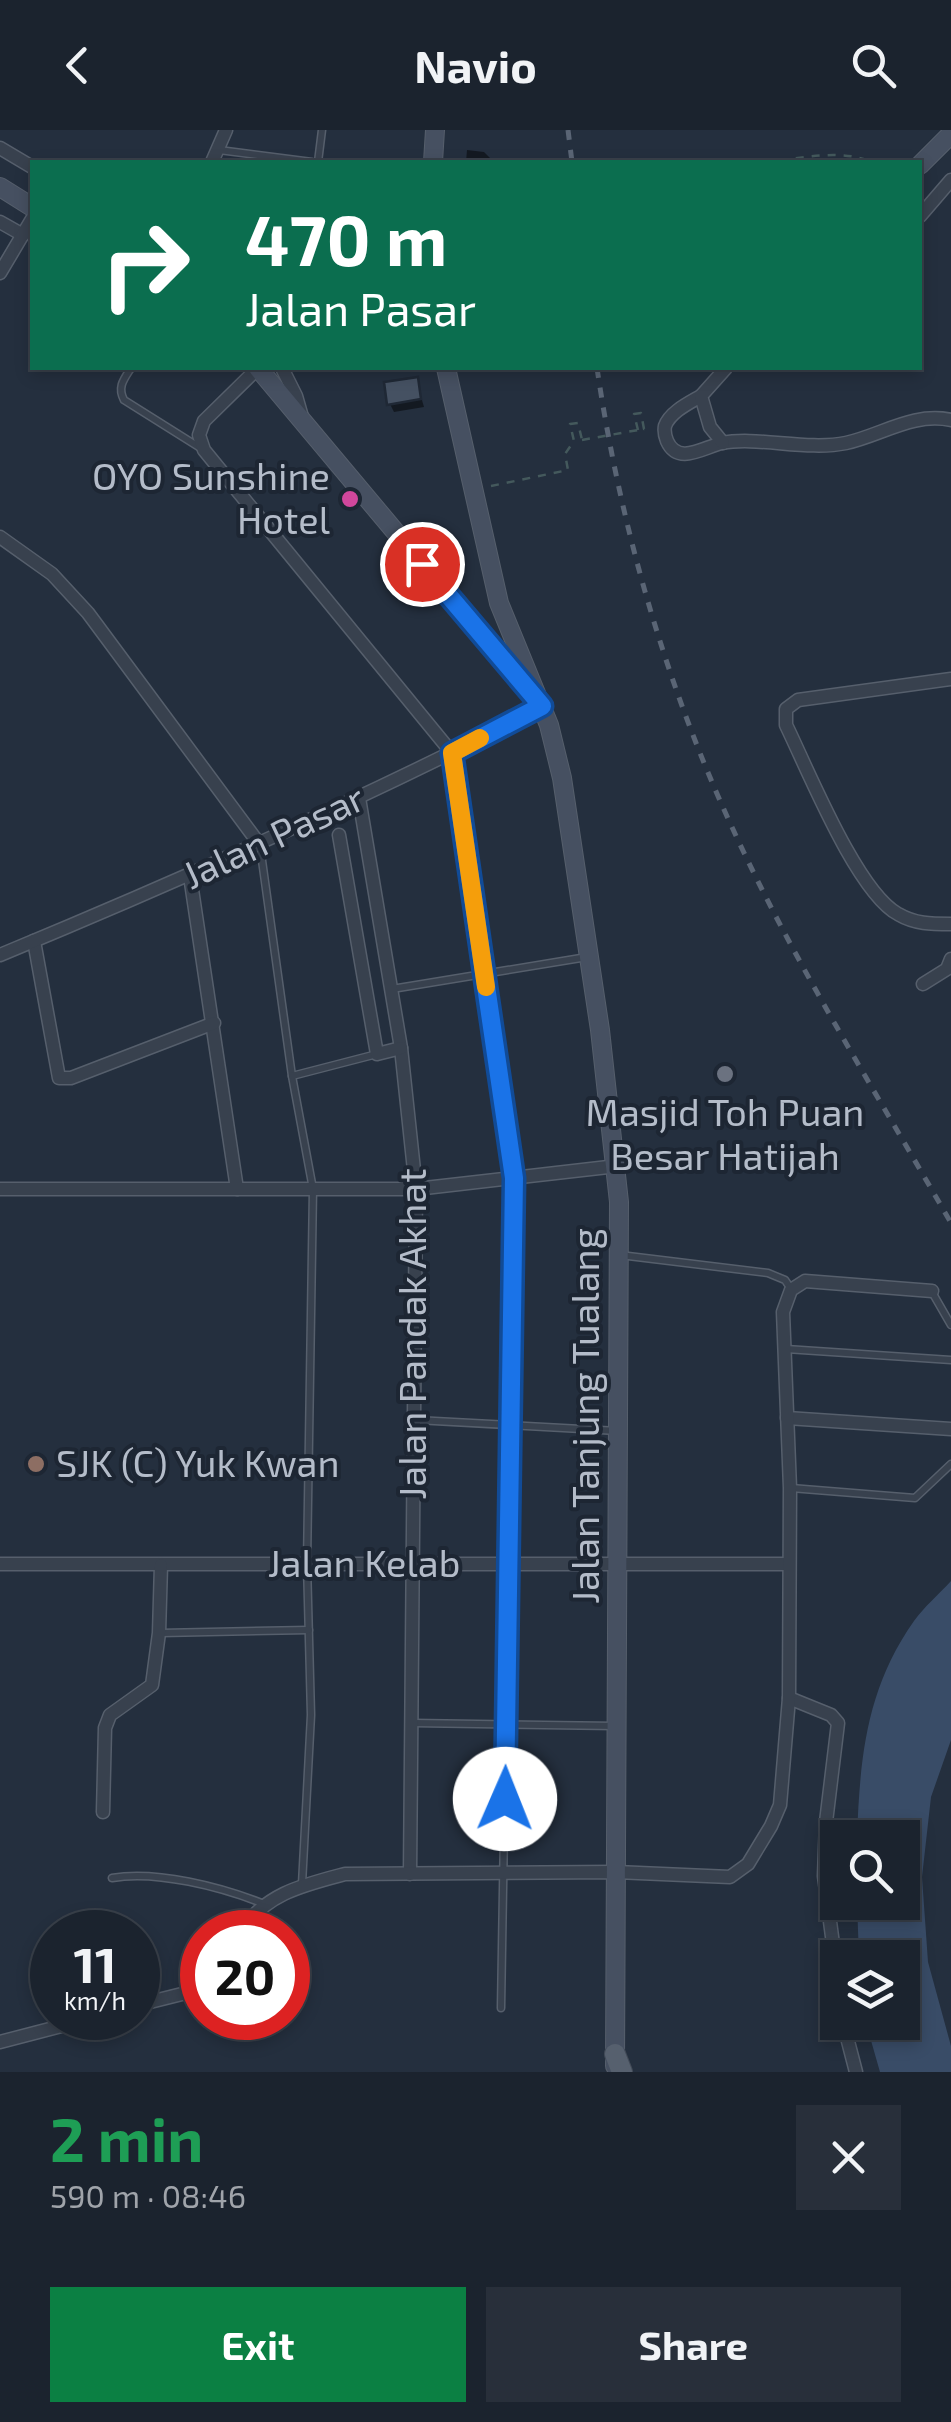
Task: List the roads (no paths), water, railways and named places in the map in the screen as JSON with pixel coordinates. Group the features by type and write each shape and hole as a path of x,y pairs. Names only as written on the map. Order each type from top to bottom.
{"main road":[{"path":"432,160 435,130"},
{"path":"922,163 951,134"},
{"path":"0,187 30,206"},
{"path":"260,370 542,706"},
{"name":"Jalan Tanjung Tualang","path":"446,370 499,602 542,706 562,778 617,1166 617,2066"},
{"path":"470,622 499,602"}],"street":[{"path":"215,156 226,130"},
{"path":"0,148 30,166"},
{"path":"922,214 951,180"},
{"path":"0,222 23,235"},
{"path":"0,273 30,223"},
{"path":"256,370 204,422 199,435 204,450 452,753"},
{"path":"283,370 302,420"},
{"path":"724,370 701,396 671,416 665,437 672,448 684,454 722,443 846,443 911,420 951,420"},
{"path":"701,396 710,427 722,443"},
{"path":"0,537 52,574 88,613 260,845"},
{"path":"951,679 798,700 786,709 786,726 871,888 893,912 917,924 951,924"},
{"name":"Jalan Pasar","path":"0,955 260,845 542,706"},
{"name":"Jalan Pandak Akhat","path":"360,798 401,1048 416,1189 410,1874"},
{"path":"339,835 377,1054 401,1048"},
{"path":"344,864 370,860"},
{"path":"190,876 237,1189"},
{"path":"34,941 59,1078 70,1078 214,1023"},
{"path":"922,984 948,969 951,959"},
{"path":"0,1189 416,1189 617,1166"},
{"path":"259,1910 302,1885 344,1874 616,1872 730,1877 748,1864 780,1805 789,1698 790,1488 783,1312 792,1290 805,1282 932,1291"},
{"path":"787,1418 951,1430"},
{"name":"Jalan Kelab","path":"0,1564 787,1564"},
{"path":"103,1812 106,1728 110,1715 152,1684 160,1632 160,1565"},
{"path":"789,1698 831,1715 838,1724 824,1876 832,1940"},
{"path":"0,2042 30,2034"},
{"path":"848,2040 856,2072"}],"lane":[{"path":"315,160 322,130"},
{"path":"215,156 282,160"},
{"path":"130,370 120,385 124,400 204,450"},
{"path":"452,753 514,1178 501,2008"},
{"path":"260,845 292,1076 314,1189 307,1564 310,1715 302,1885"},
{"path":"391,990 589,957"},
{"path":"292,1076 377,1054"},
{"path":"619,1255 768,1273 785,1280 792,1290"},
{"path":"932,1291 951,1325"},
{"path":"784,1349 951,1360"},
{"path":"414,1420 618,1432"},
{"path":"790,1488 916,1498 951,1464"},
{"path":"160,1632 309,1630"},
{"path":"412,1723 616,1726"},
{"path":"112,1878 150,1876 232,1892 264,1904"}],"water":[{"path":"951,1581 951,1740 931,1797 922,1877 928,1962 951,2046 951,2072 880,2072 871,2040 920,2040 920,1940 858,1940 858,1920 920,1920 920,1820 858,1820 860,1779 869,1725 885,1672 918,1616"}],"railway":[{"path":"568,130 572,160"},
{"path":"597,370 632,543 666,659 707,771 781,927 951,1223"}],"place":[{"name":"OYO Sunshine Hotel","path":"350,499"},
{"name":"Masjid Toh Puan Besar Hatijah","path":"725,1074"},
{"name":"SJK (C) Yuk Kwan","path":"36,1464"}]}
